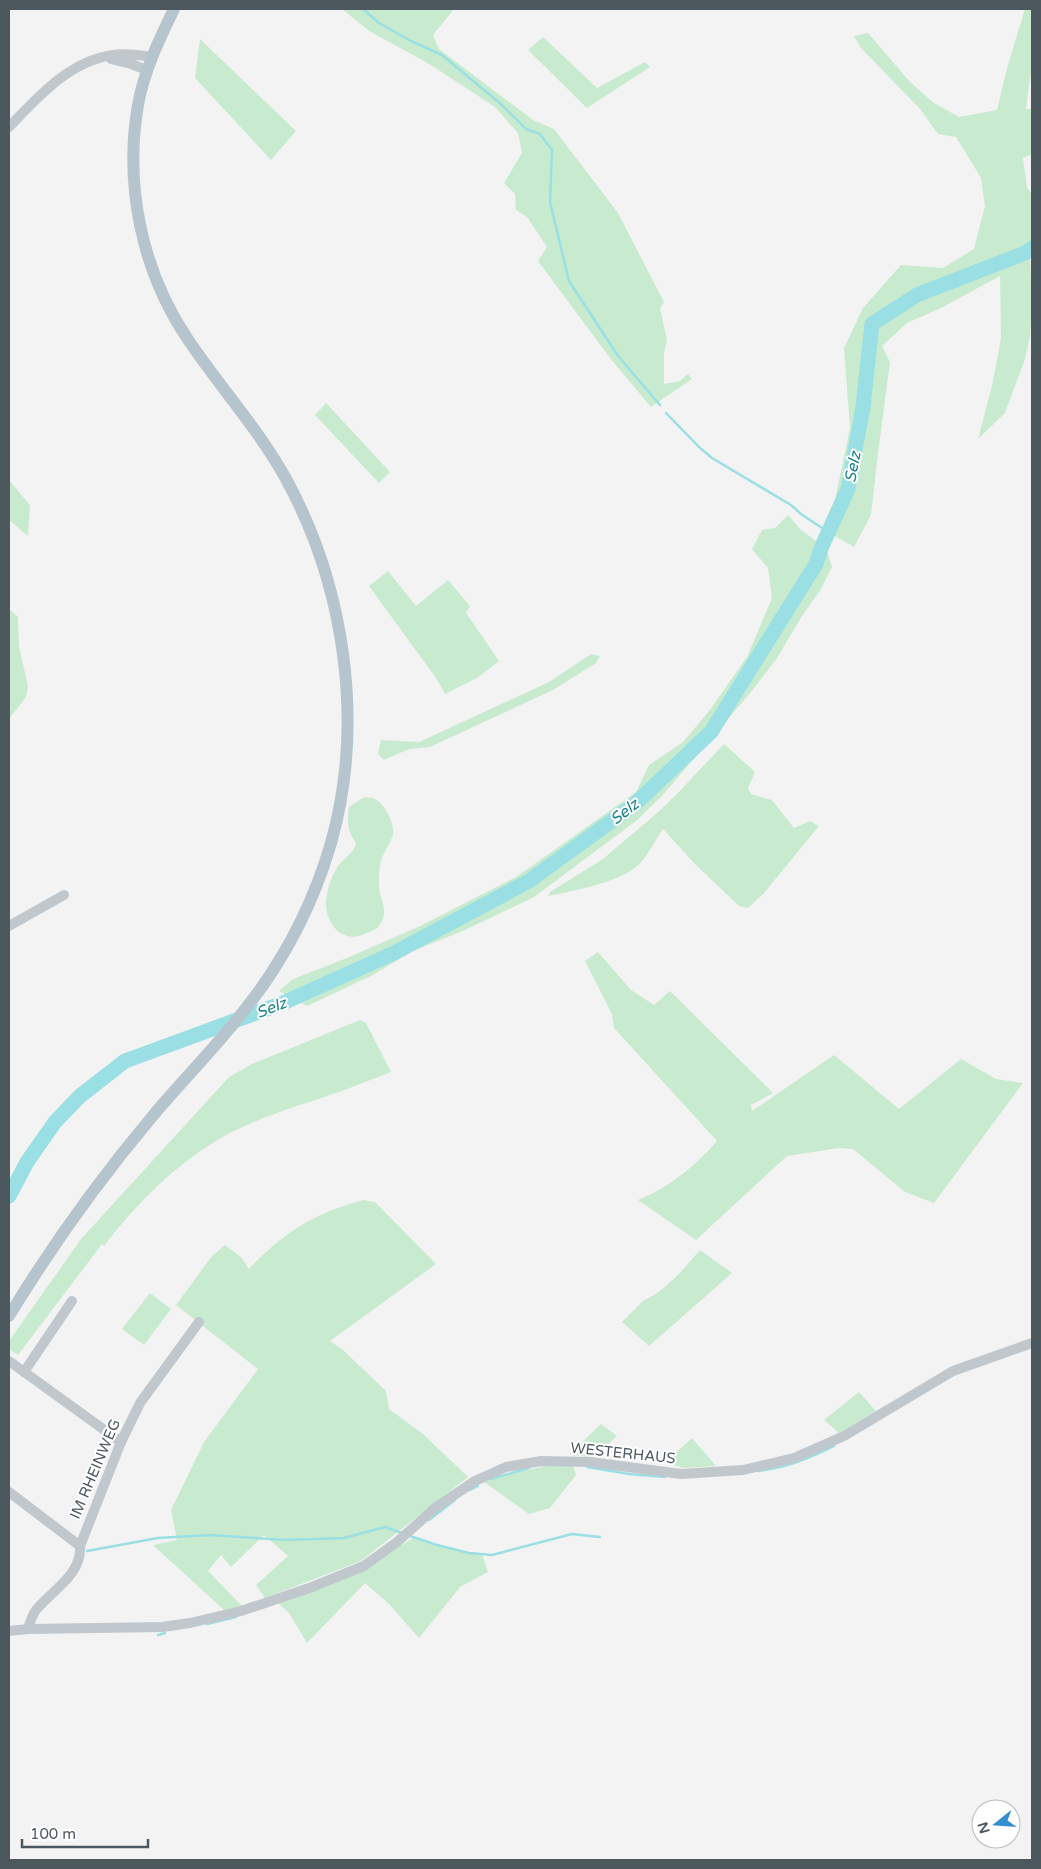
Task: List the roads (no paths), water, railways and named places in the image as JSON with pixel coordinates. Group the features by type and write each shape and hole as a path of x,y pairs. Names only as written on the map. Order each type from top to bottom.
{"main road":[{"path":"9,1316 90,1197 151,1118 244,1011 273,972 295,934 317,885 331,840 344,772 347,717 340,641 325,573 308,525 265,443 177,323 160,289 147,254 136,204 134,155 138,105 147,70 174,9"}],"street":[{"path":"9,126 57,80 79,66 92,60 114,55 152,57"},
{"path":"92,60 108,59 147,70"},
{"path":"9,926 64,895"},
{"path":"24,1372 72,1300"},
{"name":"IM RHEINWEG","path":"28,1629 34,1612 71,1574 78,1562 80,1546 121,1442 140,1402 199,1322"},
{"name":"WESTERHAUS","path":"9,1632 28,1629 163,1627 190,1623 241,1611 312,1587 364,1566 435,1508 475,1481 506,1467 542,1461 590,1462 681,1474 743,1470 794,1458 844,1436 953,1371 1032,1342"},
{"path":"9,1361 121,1442"},
{"path":"9,1492 80,1546"}],"waterway":[{"path":"363,9 379,23 411,41 442,55 502,105 526,129 540,134 552,150 550,202 569,281 618,356 660,405"},
{"name":"Selz","path":"9,1196 27,1162 55,1122 80,1096 125,1061 283,1003 394,953 529,881 635,804 711,732 816,564 822,546 848,489 863,407 872,324 917,295 1025,253 1032,248"},
{"path":"666,413 712,458 791,505 828,532"},
{"path":"759,1471 798,1462 834,1446"},
{"path":"587,1467 629,1474 665,1477"},
{"path":"491,1479 529,1468"},
{"path":"470,1490 478,1486"},
{"path":"429,1520 455,1500"},
{"path":"87,1551 158,1538 210,1535 285,1540 344,1538 385,1527 402,1533"},
{"path":"410,1536 469,1553 492,1555 572,1534 600,1537"},
{"path":"207,1624 236,1617"},
{"path":"158,1635 165,1633"}]}
